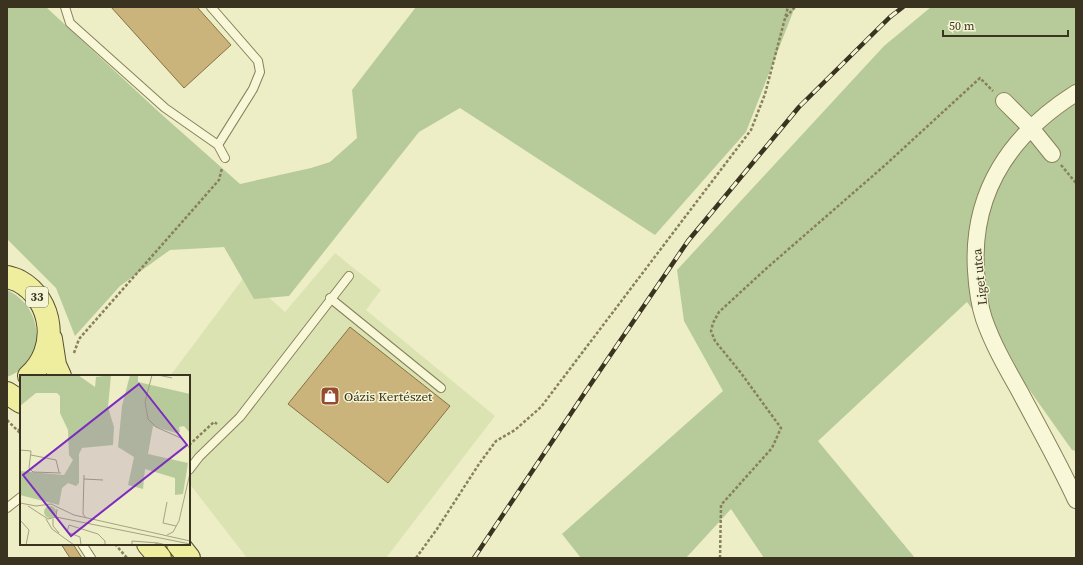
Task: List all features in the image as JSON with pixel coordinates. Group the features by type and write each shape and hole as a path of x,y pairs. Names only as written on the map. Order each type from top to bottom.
{"main road":[{"name":"33","path":"7,277 19,281 35,294 46,311 55,365 60,375"},
{"name":"33","path":"30,375 37,369 47,351 50,331"},
{"path":"7,388 20,383"},
{"path":"7,393 20,401"},
{"path":"149,545 160,558"},
{"path":"179,545 189,558"}],"street":[{"name":"Liget utca","path":"1076,93 1059,104 1031,128 1000,165 990,187 975,240 977,287 984,318 1000,356 1076,500"},
{"path":"1004,101 1031,128 1052,154"}],"lane":[{"path":"65,7 70,23 165,108 218,145 225,158"},
{"path":"211,7 258,61 260,72 253,89 218,145"},
{"path":"190,462 199,456 240,417 330,298 349,276"},
{"path":"330,298 441,388"},
{"path":"190,469 199,456"},
{"path":"7,508 20,498"},
{"path":"83,545 91,558"}],"path":[{"path":"416,558 496,441 515,430 541,407 751,130 766,94 788,7"},
{"path":"786,18 795,7"},
{"path":"720,558 720,505 772,448 781,428 741,373 714,341 711,332 713,323 719,312 768,267 883,167 980,78 1004,101"},
{"path":"1052,154 1076,183"},
{"path":"75,360 74,352 79,339 219,180 225,158"},
{"path":"7,420 20,433"},
{"path":"116,545 127,558"}],"green space":[{"path":"7,7 46,7 160,113 240,184 311,168 330,162 357,138 352,90 416,7 795,7 746,132 655,235 460,108 419,132 289,296 254,299 224,247 170,250 120,286 75,336 56,288 7,239"},
{"path":"931,7 1076,7 1076,451 1072,450 967,302 818,441 915,558 764,558 731,509 686,558 581,558 562,534 723,391 684,321 677,270 884,46"},
{"name":"Oázis Kertészet","path":"335,253 381,290 366,310 495,416 386,558 247,558 190,484 190,375 171,375 245,276 285,312"},
{"path":"7,290 20,298 29,309 35,321 37,334 35,347 30,359 20,370 7,377"}],"building":[{"path":"111,7 197,7 231,45 184,88"},
{"path":"350,327 450,406 388,483 288,404"},
{"path":"62,545 74,545 82,558 70,558"}],"railway":[{"path":"474,558 688,241 799,107 890,17 903,7"}],"place":[{"name":"Oázis Kertészet","path":"330,396"}]}
